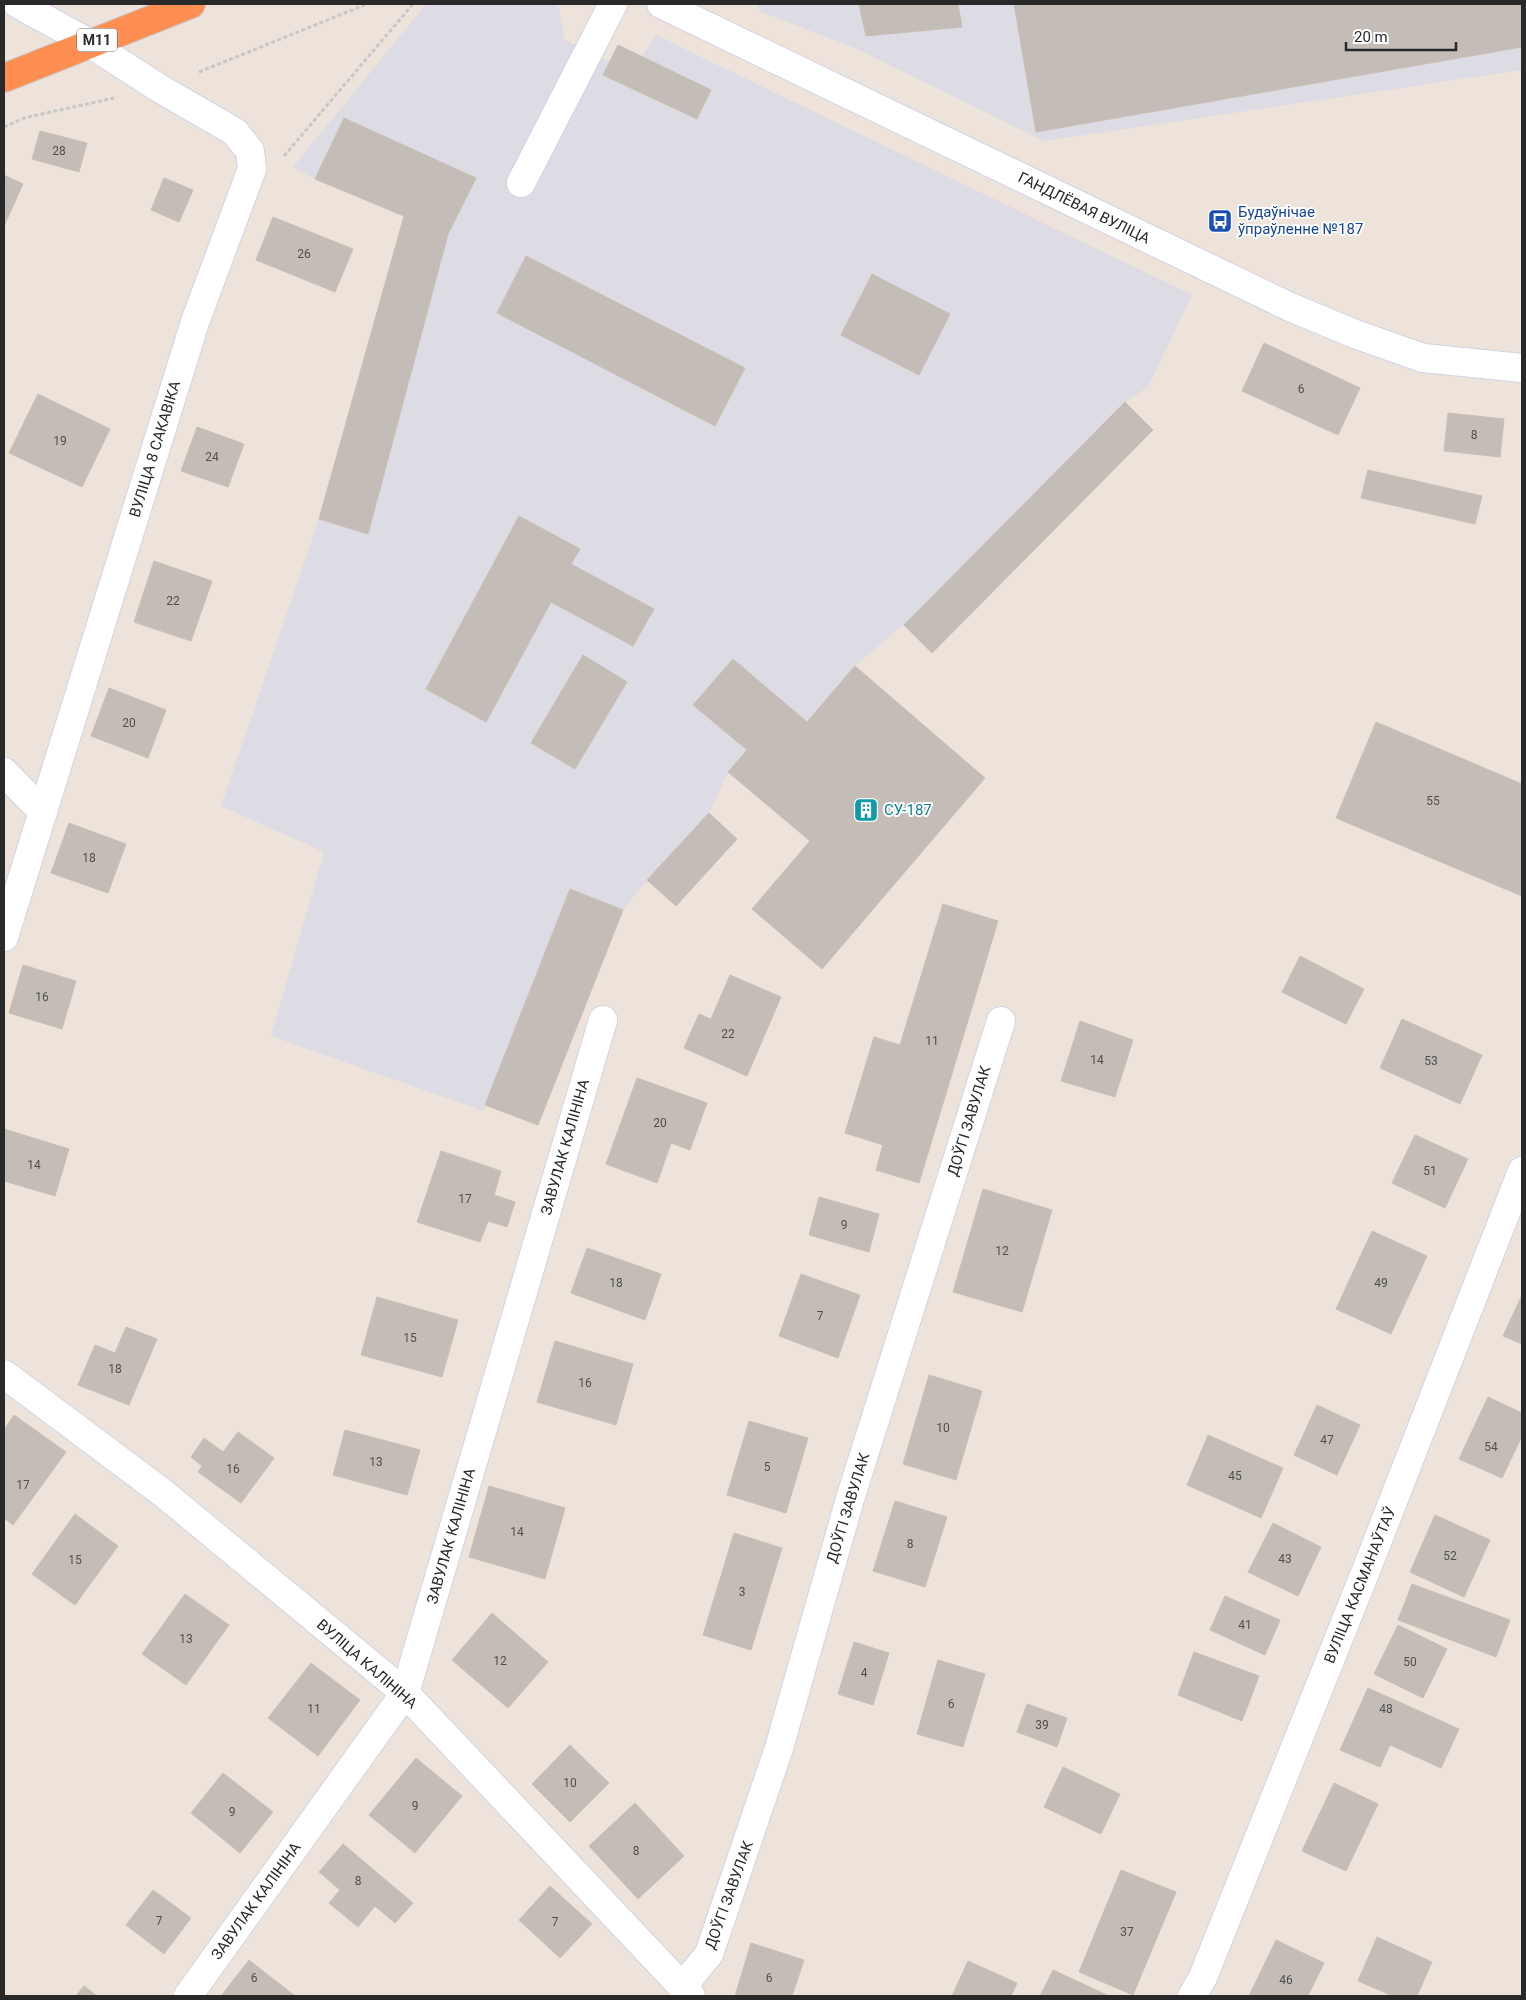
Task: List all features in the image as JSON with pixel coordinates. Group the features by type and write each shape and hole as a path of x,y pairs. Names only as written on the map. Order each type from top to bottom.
{"highway":[{"name":"М11","path":"4,78 191,4"}],"street":[{"path":"18,4 89,43 159,88 235,132 250,151 252,169"},
{"path":"521,183 613,4"},
{"name":"ГАНДЛЁВАЯ ВУЛІЦА","path":"661,4 1290,307 1355,334 1423,358 1522,368"},
{"name":"ВУЛІЦА 8 САКАВІКА","path":"4,937 194,322 252,169"},
{"path":"4,772 44,812"},
{"name":"ЗАВУЛАК КАЛІНІНА","path":"188,1996 405,1693 603,1020"},
{"name":"ДОЎГІ ЗАВУЛАК","path":"686,1992 709,1954 779,1748 850,1499 1001,1021"},
{"name":"ВУЛІЦА КАСМАНАЎТАЎ","path":"1192,1996 1203,1977 1356,1596 1514,1219 1522,1171"},
{"name":"ВУЛІЦА КАЛІНІНА","path":"4,1374 163,1493 405,1693 686,1992"}],"path":[{"path":"252,169 276,166 413,4"}],"shaded area":[{"path":"426,4 558,4 565,40 609,61 618,45 642,56 656,35 1192,295 1148,387 1125,402 1153,430 932,653 903,625 855,666 807,722 694,705 747,750 728,772 709,813 647,880 623,910 538,1125 486,1105 483,1111 271,1036 324,852 221,806 319,519 404,217 315,179 293,167"},
{"path":"758,4 1522,4 1522,70 1044,141 855,48 759,11"}],"building":[{"path":"859,4 958,4 962,27 866,36"},
{"path":"1014,4 1522,4 1522,47 1036,132"},
{"path":"618,45 711,90 697,119 603,75"},
{"path":"344,118 476,178 448,234 368,534 319,519 404,216 315,179"},
{"path":"40,131 87,143 79,172 32,159"},
{"path":"4,175 23,184 4,226"},
{"path":"164,178 193,190 179,222 151,210"},
{"path":"273,217 353,249 335,292 256,260"},
{"path":"526,256 745,368 715,426 497,313"},
{"path":"872,274 950,314 919,375 841,335"},
{"path":"1264,343 1360,388 1338,435 1242,391"},
{"path":"38,394 110,429 82,487 9,453"},
{"path":"1125,402 1153,430 932,653 904,625"},
{"path":"1448,413 1504,419 1500,457 1444,451"},
{"path":"197,427 244,444 228,487 181,471"},
{"path":"1368,470 1482,496 1475,524 1361,498"},
{"path":"519,516 580,549 571,564 654,609 633,646 551,602 486,722 426,689"},
{"path":"154,561 212,581 191,641 134,622"},
{"path":"583,655 627,682 575,769 531,743"},
{"name":"СУ-187","path":"733,659 807,722 855,666 985,778 822,969 752,909 810,841 728,772 747,750 693,705"},
{"path":"109,688 166,710 148,758 91,736"},
{"path":"1376,722 1522,784 1522,896 1336,818"},
{"path":"709,813 737,839 676,906 647,880"},
{"path":"69,823 126,844 108,893 51,873"},
{"path":"570,889 623,910 538,1125 485,1105"},
{"path":"943,904 998,921 919,1183 876,1170 883,1145 845,1133 874,1037 900,1045"},
{"path":"1300,956 1364,989 1346,1024 1282,992"},
{"path":"23,965 76,981 62,1029 9,1013"},
{"path":"730,975 781,997 747,1076 684,1048 699,1014 711,1019"},
{"path":"1402,1019 1482,1055 1460,1104 1380,1068"},
{"path":"1080,1021 1133,1040 1115,1097 1061,1081"},
{"path":"637,1078 707,1103 690,1150 671,1143 657,1183 606,1164"},
{"path":"4,1129 69,1149 55,1196 4,1181"},
{"path":"1415,1135 1468,1159 1445,1208 1392,1183"},
{"path":"441,1151 501,1171 494,1195 515,1202 507,1227 488,1221 480,1242 417,1222"},
{"path":"983,1189 1052,1210 1022,1312 953,1292"},
{"path":"819,1197 879,1214 869,1252 809,1235"},
{"path":"1372,1231 1427,1256 1391,1334 1336,1309"},
{"path":"587,1248 661,1274 645,1320 571,1293"},
{"path":"801,1274 860,1295 838,1358 779,1336"},
{"path":"1522,1295 1522,1344 1503,1336"},
{"path":"377,1297 458,1320 442,1377 361,1355"},
{"path":"126,1327 157,1339 129,1405 78,1385 95,1345 115,1353"},
{"path":"555,1341 633,1364 616,1425 537,1402"},
{"path":"929,1375 982,1391 956,1480 903,1464"},
{"path":"1488,1397 1522,1413 1522,1436 1502,1478 1459,1459"},
{"path":"1317,1405 1360,1425 1337,1475 1294,1455"},
{"path":"14,1415 66,1452 13,1525 4,1518 4,1430"},
{"path":"749,1421 808,1438 786,1513 727,1495"},
{"path":"345,1430 420,1450 407,1495 333,1475"},
{"path":"238,1432 274,1458 241,1503 198,1472 202,1466 191,1457 204,1438 223,1452"},
{"path":"1208,1435 1283,1468 1261,1518 1187,1485"},
{"path":"489,1486 565,1508 545,1579 469,1557"},
{"path":"895,1501 947,1517 925,1587 873,1571"},
{"path":"75,1514 118,1546 75,1605 32,1574"},
{"path":"1435,1515 1490,1540 1464,1597 1410,1572"},
{"path":"1273,1523 1321,1547 1298,1596 1248,1572"},
{"path":"734,1533 782,1548 751,1650 703,1635"},
{"path":"1412,1584 1510,1620 1496,1657 1398,1620"},
{"path":"185,1594 229,1625 186,1685 142,1654"},
{"path":"1225,1596 1280,1620 1265,1655 1210,1630"},
{"path":"492,1613 548,1662 508,1708 452,1660"},
{"path":"1398,1625 1447,1649 1423,1698 1374,1674"},
{"path":"854,1642 889,1653 873,1705 838,1694"},
{"path":"1194,1652 1259,1676 1242,1721 1178,1695"},
{"path":"938,1660 985,1674 963,1747 917,1734"},
{"path":"311,1663 360,1700 318,1756 268,1718"},
{"path":"1368,1688 1459,1729 1441,1768 1390,1745 1380,1767 1340,1750"},
{"path":"1027,1704 1067,1718 1057,1747 1017,1732"},
{"path":"570,1745 609,1783 570,1822 532,1784"},
{"path":"416,1758 462,1796 415,1853 369,1815"},
{"path":"1063,1767 1120,1794 1101,1834 1044,1807"},
{"path":"223,1773 273,1812 240,1853 191,1813"},
{"path":"1334,1783 1378,1804 1346,1871 1302,1851"},
{"path":"635,1803 684,1856 638,1899 589,1846"},
{"path":"343,1844 413,1903 395,1923 375,1906 358,1927 329,1903 340,1890 319,1872"},
{"path":"1121,1870 1176,1892 1133,1995 1079,1972"},
{"path":"550,1886 592,1924 560,1958 519,1920"},
{"path":"153,1890 191,1918 164,1954 126,1925"},
{"path":"1377,1937 1432,1962 1417,1996 1393,1996 1358,1981"},
{"path":"1276,1940 1324,1963 1308,1996 1249,1996"},
{"path":"751,1943 804,1960 792,1996 735,1996"},
{"path":"249,1960 295,1996 221,1996"},
{"path":"968,1961 1017,1983 1011,1996 952,1996"},
{"path":"1053,1970 1109,1996 1040,1996"},
{"path":"84,1986 97,1996 76,1996"}],"place":[{"name":"Будаўнічае ўпраўленне №187","path":"1220,221"},
{"name":"СУ-187","path":"866,810"}]}
